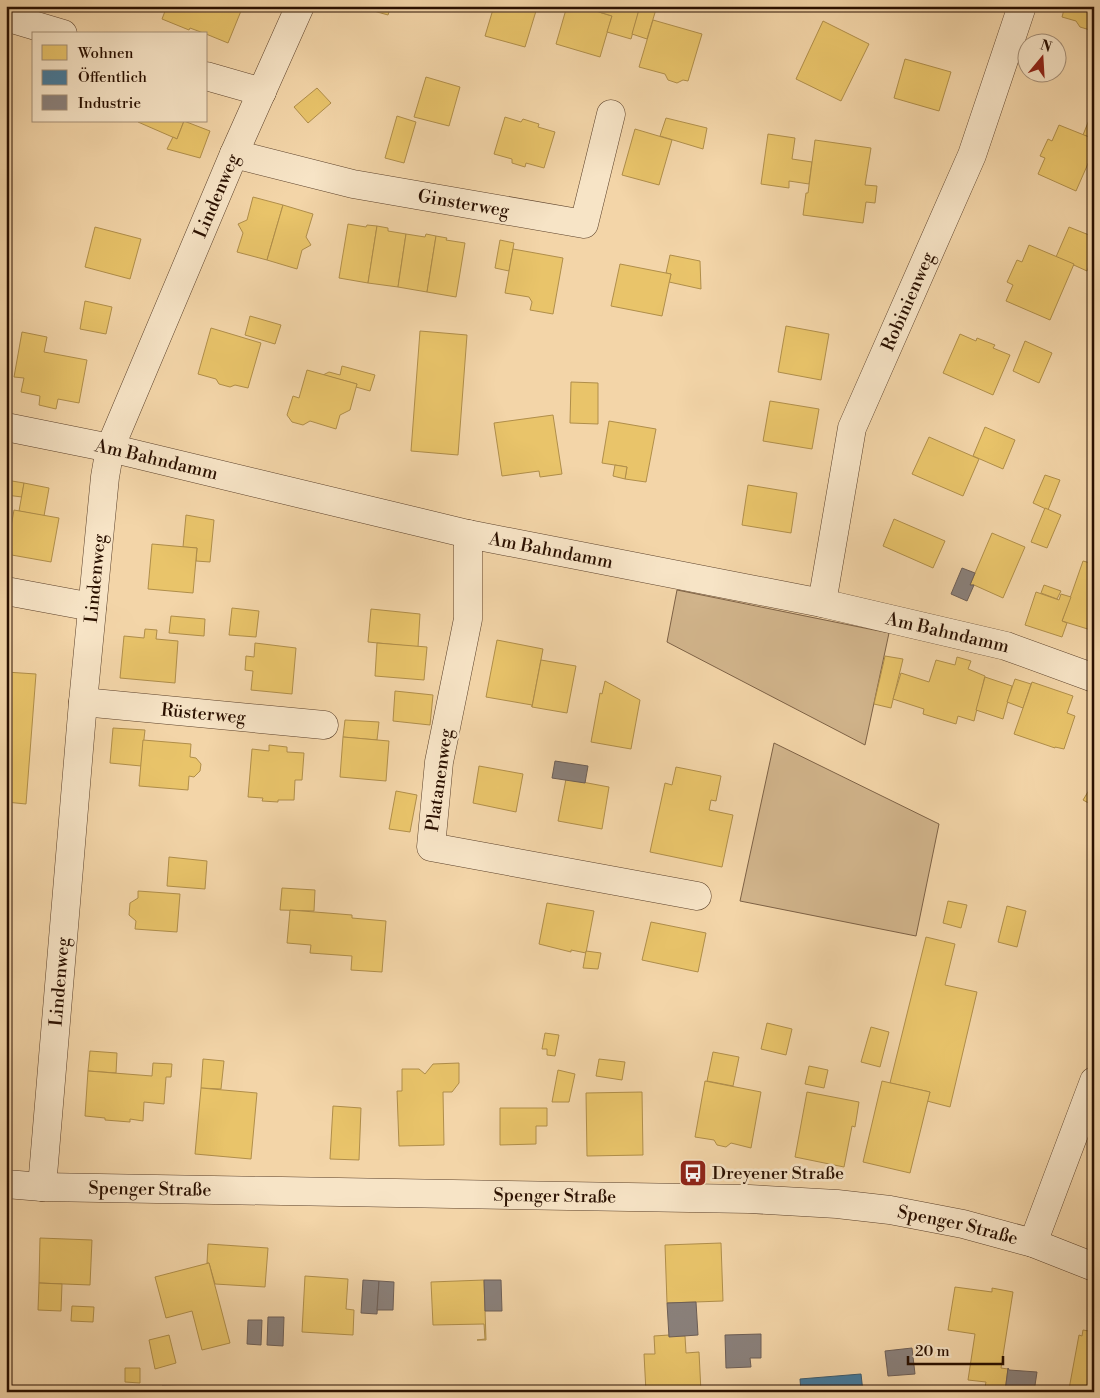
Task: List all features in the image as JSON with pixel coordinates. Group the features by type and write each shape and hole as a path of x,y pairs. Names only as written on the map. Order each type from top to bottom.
{"street":[{"name":"Lindenweg","path":"42,1187 83,702 105,477 110,448 234,154 300,6"},
{"name":"Robinienweg","path":"822,603 852,428 972,155 1022,6"},
{"path":"6,17 56,32"},
{"path":"208,77 262,92"},
{"name":"Ginsterweg","path":"234,154 353,184 584,224 611,114"},
{"name":"Am Bahndamm","path":"6,427 110,448 468,534 822,603 1006,646 1094,678"},
{"name":"Platanenweg","path":"468,534 468,619 439,762 430,847 697,896"},
{"path":"6,591 92,606"},
{"name":"Rüsterweg","path":"83,702 324,725"},
{"path":"1033,1243 1094,1081"},
{"name":"Spenger Straße","path":"6,1184 42,1187 749,1199 837,1204 890,1210 963,1224 1033,1243 1094,1267"}],"shaded area":[{"path":"677,590 889,633 865,745 667,642"},
{"path":"774,743 939,824 916,936 740,901"}],"building: Wohnen":[{"path":"167,6 243,6 228,43 208,35 208,32 200,32 190,28 189,30 162,19"},
{"path":"356,6 391,6 388,15"},
{"path":"494,6 518,6 536,11 525,47 485,36"},
{"path":"567,6 579,6 612,16 600,57 556,44"},
{"path":"600,6 640,7 631,39 607,32 612,16 599,12"},
{"path":"640,6 657,6 647,39 632,34"},
{"path":"1065,6 1094,6 1094,28 1090,30 1080,27 1076,21 1062,17"},
{"path":"653,20 702,34 688,81 683,80 677,83 668,80 665,74 639,67"},
{"path":"823,21 869,44 841,101 796,79"},
{"path":"905,59 951,72 939,111 894,98"},
{"path":"426,77 460,87 449,126 414,117"},
{"path":"317,88 331,103 308,123 294,107"},
{"path":"1094,110 1094,139 1083,135"},
{"path":"397,116 416,122 404,163 385,158"},
{"path":"505,117 521,122 523,119 539,124 538,127 555,132 544,168 526,163 525,167 512,163 512,159 494,154"},
{"path":"666,118 707,128 703,149 660,136"},
{"path":"138,122 184,122 177,139"},
{"path":"184,122 210,131 200,158 167,149 173,137 177,139"},
{"path":"1059,125 1094,139 1094,150 1076,191 1038,174 1045,158 1040,156 1048,139 1052,141"},
{"path":"635,129 672,140 659,185 622,175"},
{"path":"768,134 795,138 792,159 812,162 809,184 789,181 789,188 761,184"},
{"path":"815,140 871,148 865,185 877,186 875,203 866,202 863,223 803,215"},
{"path":"253,197 283,205 267,260 237,252 243,233 238,224 247,220"},
{"path":"283,205 313,214 306,237 311,245 302,250 297,269 267,260"},
{"path":"348,224 366,227 367,225 377,226 368,283 339,278"},
{"path":"377,226 388,228 388,231 406,234 398,287 368,283"},
{"path":"95,227 141,239 130,279 85,267"},
{"path":"1069,227 1094,237 1094,254 1087,271 1056,257"},
{"path":"406,234 425,237 426,234 436,236 427,292 398,287"},
{"path":"436,236 447,238 446,240 465,243 456,297 427,292"},
{"path":"500,240 514,243 509,271 495,268"},
{"path":"1029,245 1074,264 1050,320 1006,301 1013,285 1007,282 1017,260 1022,262"},
{"path":"513,249 563,258 553,314 530,310 532,302 529,297 505,293"},
{"path":"670,255 700,261 701,289 669,282 671,274 666,273"},
{"path":"620,264 671,274 662,316 611,306"},
{"path":"85,301 112,307 106,334 80,329"},
{"path":"250,316 281,325 275,344 245,335"},
{"path":"786,326 829,334 821,380 778,372"},
{"path":"211,328 261,343 248,388 219,384 216,379 198,374"},
{"path":"420,331 467,335 458,455 411,451"},
{"path":"22,332 47,337 44,352 87,360 79,403 58,399 56,409 39,405 40,396 21,392 24,378 14,377"},
{"path":"960,334 976,341 977,338 995,345 993,348 1010,355 993,395 943,373"},
{"path":"1025,341 1052,353 1039,383 1013,371"},
{"path":"342,366 375,375 370,391 356,387 357,384 323,375 329,372 340,375"},
{"path":"307,370 357,384 350,410 340,415 336,429 310,421 303,425 292,422 287,415 293,396 299,398"},
{"path":"571,382 598,383 598,424 570,423"},
{"path":"770,401 819,409 812,449 763,441"},
{"path":"553,415 562,474 540,477 539,471 502,476 494,423"},
{"path":"609,421 656,429 646,482 625,479 627,467 602,463"},
{"path":"985,427 1015,440 1003,469 973,456"},
{"path":"929,437 979,459 963,496 912,474"},
{"path":"615,465 627,467 625,479 613,476"},
{"path":"1045,475 1060,480 1048,510 1033,503"},
{"path":"6,480 24,483 22,497 6,495"},
{"path":"24,483 49,488 44,516 19,511"},
{"path":"748,485 797,493 791,533 742,525"},
{"path":"1045,508 1061,515 1047,548 1031,542"},
{"path":"14,510 59,518 51,562 6,554"},
{"path":"186,515 214,520 210,562 196,561 197,548 183,547"},
{"path":"894,519 945,541 933,568 883,546"},
{"path":"992,533 1025,547 1003,598 970,585"},
{"path":"152,544 197,548 193,593 148,589"},
{"path":"1083,561 1094,564 1094,631 1062,621"},
{"path":"1044,585 1061,591 1057,599 1041,593"},
{"path":"1036,592 1059,600 1061,594 1071,597 1062,621 1067,623 1062,637 1025,625"},
{"path":"232,608 259,611 256,637 229,635"},
{"path":"371,609 420,614 418,647 368,642"},
{"path":"171,616 205,619 204,636 169,633"},
{"path":"145,629 157,630 156,639 178,641 175,683 120,678 124,636 144,638"},
{"path":"497,640 543,649 532,707 532,705 486,697"},
{"path":"255,643 296,648 292,694 251,690 253,671 245,670 246,656 254,657"},
{"path":"377,643 427,647 424,680 375,676"},
{"path":"885,656 903,659 891,708 874,704"},
{"path":"957,657 971,661 968,669 985,676 974,721 958,716 956,724 923,714 924,709 893,699 901,673 929,682 936,660 955,665"},
{"path":"541,660 576,666 567,713 532,707"},
{"path":"6,672 36,674 26,804 6,802"},
{"path":"985,677 1012,686 1003,719 976,710"},
{"path":"1015,679 1031,684 1023,708 1007,702"},
{"path":"605,681 640,700 631,749 591,742 600,693 602,694"},
{"path":"1032,682 1073,696 1067,713 1075,716 1064,749 1055,748 1014,734"},
{"path":"395,691 433,695 430,725 393,721"},
{"path":"345,720 379,722 377,740 343,737"},
{"path":"113,728 145,730 141,766 110,763"},
{"path":"343,737 389,741 386,781 340,777"},
{"path":"143,740 191,744 190,757 196,758 201,764 200,771 194,777 189,776 188,790 139,786"},
{"path":"269,745 287,747 287,752 304,753 302,780 295,780 294,800 262,801 263,798 248,797 252,749 269,751"},
{"path":"479,766 523,774 516,812 473,803"},
{"path":"676,767 721,776 716,801 711,800 709,810 733,815 722,867 650,852 665,783 672,785"},
{"path":"566,779 609,787 602,829 558,821"},
{"path":"1094,782 1094,806 1083,800"},
{"path":"396,791 417,795 410,832 389,829"},
{"path":"169,857 207,861 205,889 167,886"},
{"path":"282,888 315,890 314,911 280,910"},
{"path":"138,891 180,894 177,932 135,929 136,921 129,915 130,903 138,898"},
{"path":"948,901 967,905 961,928 943,923"},
{"path":"547,903 594,911 586,953 571,950 571,952 539,944"},
{"path":"1007,906 1026,911 1017,947 998,942"},
{"path":"290,910 352,915 352,918 386,921 382,972 351,970 352,956 310,953 311,945 287,943"},
{"path":"651,922 706,933 698,972 642,960"},
{"path":"926,937 955,944 945,985 977,992 950,1107 927,1101 930,1092 890,1083"},
{"path":"586,951 601,953 598,969 583,968"},
{"path":"767,1023 792,1029 786,1055 761,1049"},
{"path":"871,1027 889,1032 880,1067 861,1062"},
{"path":"545,1033 559,1035 555,1056 547,1055 547,1049 542,1049"},
{"path":"90,1051 117,1053 116,1073 88,1071"},
{"path":"713,1052 739,1057 733,1086 707,1081"},
{"path":"203,1059 224,1061 221,1089 201,1088"},
{"path":"599,1059 625,1062 622,1080 596,1076"},
{"path":"153,1063 172,1064 171,1077 166,1077 164,1104 144,1102 143,1121 130,1119 130,1122 105,1120 105,1118 85,1116 88,1071 152,1076"},
{"path":"459,1063 459,1083 452,1092 443,1092 444,1145 399,1146 397,1091 402,1091 402,1069 419,1069 425,1074 433,1064"},
{"path":"809,1066 828,1070 824,1088 805,1084"},
{"path":"558,1070 575,1074 569,1102 552,1102"},
{"path":"705,1081 761,1092 751,1148 731,1143 726,1147 717,1145 714,1140 695,1137"},
{"path":"882,1081 930,1092 910,1173 863,1162"},
{"path":"201,1088 257,1093 251,1159 195,1154"},
{"path":"642,1092 643,1155 587,1156 586,1093"},
{"path":"807,1092 859,1102 855,1127 852,1126 844,1167 795,1157"},
{"path":"333,1106 361,1108 359,1160 330,1159"},
{"path":"500,1108 547,1108 547,1126 536,1126 536,1144 500,1145"},
{"path":"40,1238 92,1240 90,1285 39,1283"},
{"path":"721,1243 723,1301 667,1303 665,1245"},
{"path":"208,1244 268,1248 265,1287 215,1284 209,1263 207,1263"},
{"path":"209,1263 230,1343 202,1350 192,1311 166,1318 155,1277"},
{"path":"305,1276 348,1279 346,1309 354,1310 353,1335 302,1332"},
{"path":"484,1280 486,1340 477,1340 485,1339 484,1324 433,1325 431,1282"},
{"path":"39,1283 62,1284 61,1311 38,1310"},
{"path":"955,1287 992,1292 992,1288 1013,1292 1001,1368 1008,1369 1005,1390 985,1387 986,1382 968,1380 975,1334 948,1330"},
{"path":"72,1306 94,1307 93,1322 71,1321"},
{"path":"1083,1330 1094,1332 1094,1392 1081,1392 1069,1389 1079,1335 1082,1336"},
{"path":"169,1335 176,1363 155,1369 149,1340"},
{"path":"654,1336 685,1336 686,1353 699,1352 701,1392 646,1392 644,1354 655,1354"},
{"path":"125,1368 140,1368 140,1383 125,1382"}],"building: Öffentlich":[{"path":"861,1374 863,1392 801,1392 800,1379"}],"building: Industrie":[{"path":"962,568 975,573 970,585 974,585 967,601 951,594"},
{"path":"555,761 588,766 585,783 552,778"},
{"path":"363,1280 379,1281 377,1314 361,1313"},
{"path":"484,1280 501,1280 502,1311 485,1311"},
{"path":"379,1281 394,1282 393,1310 377,1310"},
{"path":"696,1302 698,1335 669,1337 667,1303"},
{"path":"268,1317 284,1317 283,1346 267,1345"},
{"path":"248,1320 262,1320 261,1345 247,1344"},
{"path":"761,1334 761,1358 750,1358 751,1367 726,1368 725,1335"},
{"path":"912,1348 915,1374 888,1376 885,1351"},
{"path":"1008,1368 1009,1370 1037,1372 1034,1392 1005,1392"},
{"path":"162,1386 193,1387 193,1392 162,1392"},
{"path":"252,1388 283,1388 283,1392 252,1392"}],"place":[{"name":"Dreyener Straße","path":"693,1173"}]}
